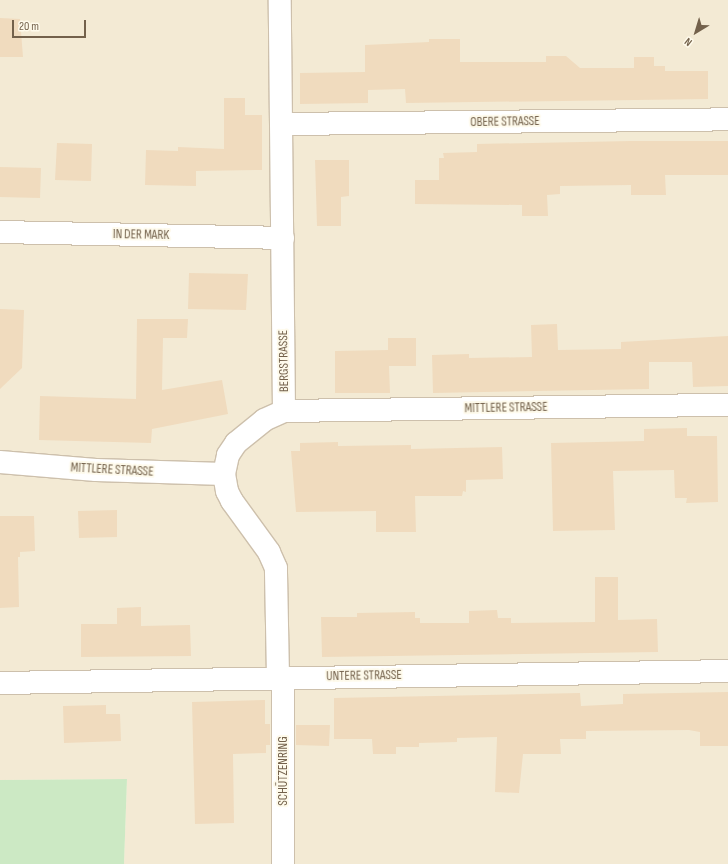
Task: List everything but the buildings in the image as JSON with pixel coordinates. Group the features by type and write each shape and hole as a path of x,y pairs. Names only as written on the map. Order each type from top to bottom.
{"street":[{"name":"BERGSTRASSE","path":"280,0 284,411 264,420 236,443 228,455 224,474 227,491 232,501 269,552 276,568 281,677"},
{"name":"OBERE STRASSE","path":"282,124 728,119"},
{"name":"IN DER MARK","path":"0,232 283,238"},
{"name":"MITTLERE STRASSE","path":"284,411 728,405"},
{"name":"MITTLERE STRASSE","path":"0,462 96,470 224,474"},
{"name":"UNTERE STRASSE","path":"0,683 281,677 728,671"},
{"name":"SCHÜTZENRING","path":"281,677 283,864"}],"shaded area":[{"path":"0,0 728,0 728,864 124,864 127,779 0,780"}],"green space":[{"path":"127,779 124,864 0,864 0,780"}]}
